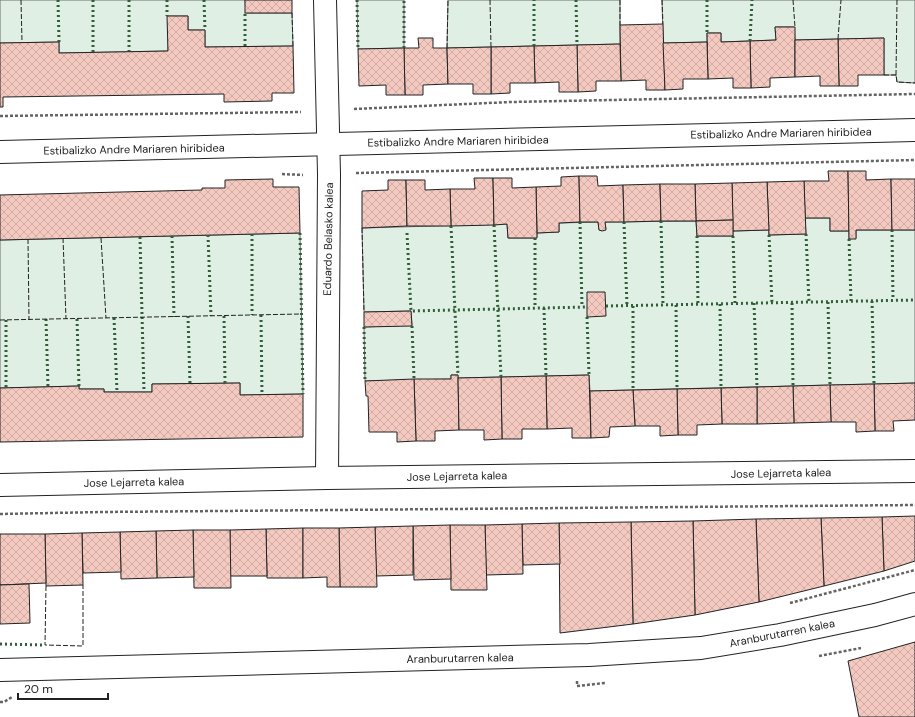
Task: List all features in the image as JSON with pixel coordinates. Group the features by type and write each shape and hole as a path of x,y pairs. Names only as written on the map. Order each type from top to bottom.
{"street":[{"name":"Eduardo Belasko kalea","path":"325,0 326,110 329,174 327,478"},
{"name":"Estibalizko Andre Mariaren hiribidea","path":"0,152 915,130"},
{"name":"Jose Lejarreta kalea","path":"0,484 327,478 915,471"},
{"name":"Aranburutarren kalea","path":"0,670 589,655 701,648 780,635 875,615 915,604"}],"path":[{"path":"302,112 511,102 915,94"},
{"path":"279,174 915,160"},
{"path":"303,174 303,182"},
{"path":"0,514 915,505"}],"green space":[{"path":"0,0 245,0 246,13 292,13 293,46 205,47 205,30 188,30 188,16 168,16 168,51 59,53 59,42 0,43"},
{"path":"357,0 404,0 404,48 358,49"},
{"path":"448,0 620,0 620,44 447,48"},
{"path":"662,0 915,0 915,83 897,82 896,75 884,75 884,38 795,40 794,27 775,27 776,40 721,42 721,33 707,33 707,42 663,43"},
{"path":"805,218 830,218 830,231 849,231 849,239 856,238 856,230 915,230 915,383 590,391 589,375 458,378 458,375 451,375 451,379 365,381 364,327 412,325 411,311 364,312 362,228 507,224 508,238 535,238 537,237 537,233 559,232 559,223 598,222 599,230 606,229 605,222 696,221 697,236 733,236 733,231 769,230 769,235 806,234"},
{"path":"300,233 303,394 240,395 240,383 152,384 152,392 104,392 104,389 79,389 79,386 0,388 0,240"}],"building":[{"path":"245,0 292,0 292,13 245,13"},
{"path":"167,16 188,16 188,30 205,30 205,47 293,46 294,93 272,93 272,101 224,102 224,94 3,97 3,107 0,107 0,43 59,42 59,53 168,51"},
{"path":"663,24 665,90 646,90 646,80 621,81 620,25"},
{"path":"775,27 795,27 795,77 770,78 770,87 751,88 750,41 776,40"},
{"path":"707,33 721,33 721,42 750,41 751,88 733,88 733,78 708,79"},
{"path":"418,38 433,38 433,48 447,48 448,84 423,85 423,95 405,95 404,48 419,48"},
{"path":"884,38 884,75 858,75 858,86 839,86 838,39"},
{"path":"838,39 839,86 820,86 820,76 795,77 795,40"},
{"path":"707,42 708,79 683,79 683,89 665,90 663,43"},
{"path":"620,44 621,81 596,81 596,91 578,92 577,45"},
{"path":"577,45 578,92 559,92 559,82 535,83 534,46"},
{"path":"534,46 535,83 510,83 510,93 491,94 491,47"},
{"path":"491,47 491,94 473,94 473,84 448,84 447,48"},
{"path":"404,48 405,95 386,95 386,85 359,86 358,49"},
{"path":"828,171 848,171 849,231 830,231 830,218 805,218 804,181 829,181"},
{"path":"848,171 866,171 866,180 891,179 892,230 856,230 856,239 849,239"},
{"path":"579,176 580,222 559,223 559,232 537,233 536,187 561,186 561,177"},
{"path":"579,176 597,176 598,186 623,185 624,222 605,222 606,230 602,231 599,230 598,222 580,222"},
{"path":"474,178 493,178 494,225 451,226 450,189 475,189"},
{"path":"493,178 512,178 512,188 536,187 537,238 508,238 507,224 494,225"},
{"path":"273,179 273,187 299,187 300,233 0,240 0,195 202,190 202,188 225,188 225,180"},
{"path":"891,179 915,179 915,230 892,230"},
{"path":"388,180 406,180 407,226 362,228 362,191 388,190"},
{"path":"406,180 425,180 425,190 450,189 451,226 407,226"},
{"path":"804,181 806,234 769,235 767,182"},
{"path":"767,182 769,230 733,231 732,183"},
{"path":"732,183 733,220 696,221 695,184"},
{"path":"660,184 661,221 624,222 623,185"},
{"path":"660,184 695,184 696,221 661,221"},
{"path":"733,220 733,236 697,236 696,221"},
{"path":"587,292 605,292 606,316 587,317"},
{"path":"411,311 412,326 364,327 364,312"},
{"path":"451,375 458,375 459,430 435,431 435,441 416,441 414,379 451,379"},
{"path":"589,375 591,438 572,438 572,428 547,429 546,376"},
{"path":"546,376 547,429 522,429 522,439 502,439 501,377"},
{"path":"501,377 502,439 484,440 484,430 459,430 458,378"},
{"path":"414,379 416,441 397,442 397,432 369,432 368,396 366,396 365,381"},
{"path":"240,383 240,395 303,394 303,437 0,442 0,388 79,386 79,389 104,389 104,392 152,392 152,384"},
{"path":"915,383 915,420 893,421 894,431 875,431 874,384"},
{"path":"874,384 875,431 856,432 856,422 831,422 830,385"},
{"path":"830,385 831,422 794,423 793,386"},
{"path":"793,386 794,423 757,424 757,387"},
{"path":"757,387 757,424 722,424 721,388"},
{"path":"721,388 722,424 697,425 697,435 678,435 677,389"},
{"path":"677,389 678,435 660,436 660,426 635,426 633,390"},
{"path":"633,390 635,426 610,427 609,437 591,438 590,391"},
{"path":"915,516 915,561 884,571 882,517"},
{"path":"882,517 884,571 824,586 821,518"},
{"path":"821,518 824,586 759,602 756,519"},
{"path":"756,519 759,602 695,615 693,521"},
{"path":"693,521 695,615 633,624 631,522"},
{"path":"631,522 633,624 560,633 559,523"},
{"path":"559,523 560,564 523,565 522,524"},
{"path":"522,524 523,574 486,575 485,525"},
{"path":"450,525 485,525 487,590 451,590"},
{"path":"450,525 451,579 414,580 413,526"},
{"path":"413,526 413,575 376,576 375,527"},
{"path":"375,527 377,587 340,587 339,528"},
{"path":"303,528 303,578 267,578 266,529"},
{"path":"303,528 339,528 340,587 327,587 327,577 303,578"},
{"path":"266,529 267,576 230,576 230,530"},
{"path":"193,530 230,530 231,588 194,588"},
{"path":"193,530 194,577 157,578 156,531"},
{"path":"156,531 157,578 121,579 120,532"},
{"path":"120,532 121,572 83,573 82,533"},
{"path":"82,533 83,585 46,586 45,534"},
{"path":"0,534 45,534 46,583 0,585"},
{"path":"29,584 30,623 0,624 0,585"},
{"path":"915,642 915,717 859,717 848,661"}],"hedge":[{"path":"58,0 59,42"},
{"path":"93,0 93,52"},
{"path":"129,0 129,51"},
{"path":"167,0 167,16"},
{"path":"204,0 205,30"},
{"path":"357,0 358,49"},
{"path":"404,0 404,48"},
{"path":"534,0 534,46"},
{"path":"576,0 577,45"},
{"path":"707,0 707,33"},
{"path":"750,41 752,0"},
{"path":"245,13 245,46"},
{"path":"661,221 663,305"},
{"path":"580,222 582,307"},
{"path":"624,222 627,306"},
{"path":"494,225 501,377"},
{"path":"451,226 458,375"},
{"path":"892,230 893,300"},
{"path":"300,233 303,394"},
{"path":"407,233 411,311 587,307"},
{"path":"252,234 252,315"},
{"path":"806,234 809,302"},
{"path":"208,235 211,316"},
{"path":"769,235 772,303"},
{"path":"172,236 174,317"},
{"path":"697,236 698,305"},
{"path":"733,236 735,304"},
{"path":"140,237 144,392"},
{"path":"535,238 535,308"},
{"path":"849,239 851,301"},
{"path":"606,306 915,300"},
{"path":"872,301 874,384"},
{"path":"828,302 830,385"},
{"path":"754,303 757,387"},
{"path":"792,303 793,386"},
{"path":"720,304 721,388"},
{"path":"676,305 677,389"},
{"path":"633,306 633,390"},
{"path":"544,308 546,376"},
{"path":"261,315 262,395"},
{"path":"188,316 190,384"},
{"path":"224,316 225,383"},
{"path":"587,317 589,375"},
{"path":"114,318 117,392"},
{"path":"46,319 48,387"},
{"path":"77,319 79,386"},
{"path":"6,320 6,388"},
{"path":"412,326 414,378"},
{"path":"364,327 365,381"},
{"path":"0,644 45,645"}],"fence":[{"path":"21,0 22,42"},
{"path":"447,48 448,0"},
{"path":"490,0 491,47"},
{"path":"620,0 620,25"},
{"path":"662,0 663,24"},
{"path":"793,0 795,27"},
{"path":"838,39 841,0"},
{"path":"896,75 897,0"},
{"path":"292,13 293,46"},
{"path":"884,75 896,75 897,82 915,83"},
{"path":"362,228 364,312"},
{"path":"63,238 66,319"},
{"path":"101,238 106,318"},
{"path":"28,239 29,320"},
{"path":"0,320 301,314"},
{"path":"46,586 45,645 83,646 83,585"}]}
